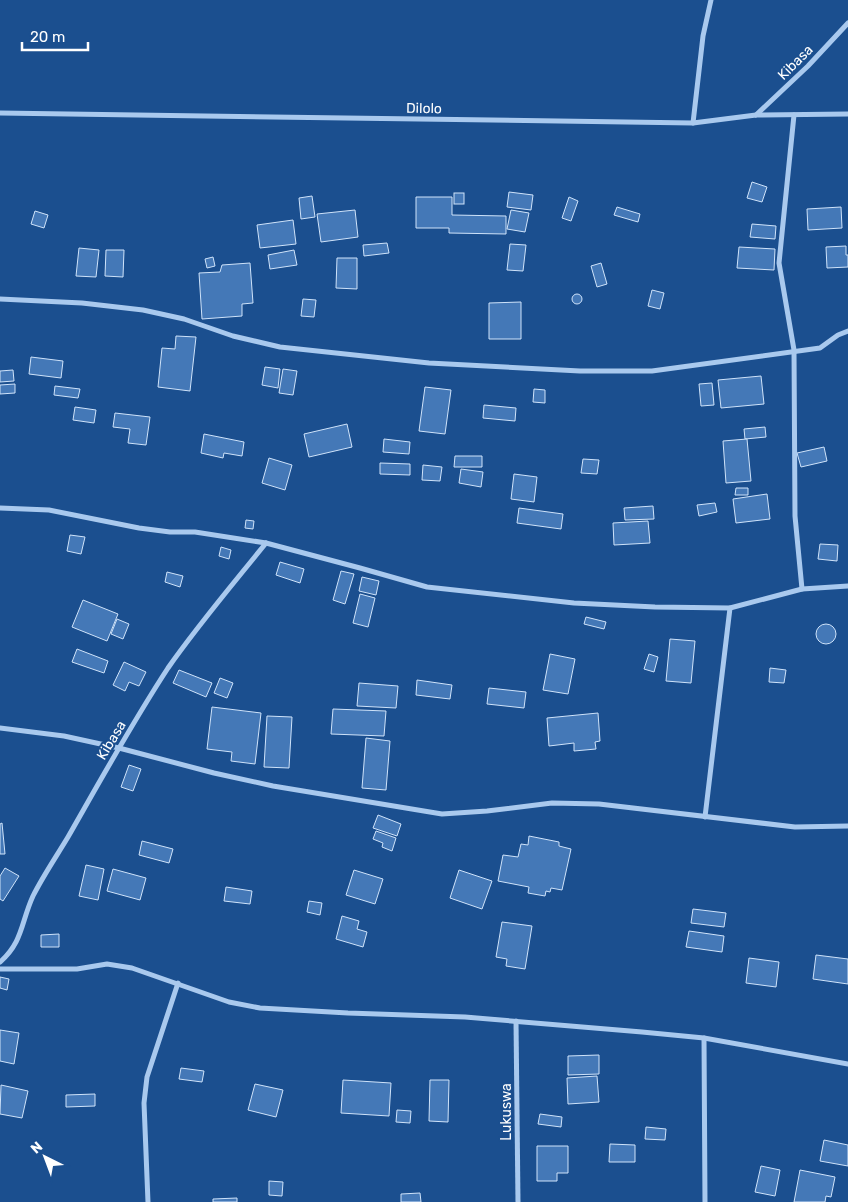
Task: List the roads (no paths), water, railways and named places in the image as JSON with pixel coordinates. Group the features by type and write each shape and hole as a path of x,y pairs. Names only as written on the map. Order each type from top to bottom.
{"street":[{"path":"693,123 703,36 711,0"},
{"name":"Kibasa","path":"756,115 808,66 848,23"},
{"name":"Dilolo","path":"0,113 693,123 756,115 848,114"},
{"path":"794,115 779,263 794,350 795,516 802,589"},
{"path":"0,299 82,303 143,310 184,319 233,336 280,347 430,363 580,371 652,371 794,350 820,348 838,335 848,331"},
{"path":"0,508 49,510 139,528 170,532 195,532 266,543 427,587 574,603 730,608 802,589 848,586"},
{"name":"Kibasa","path":"0,962 13,949 19,938 21,927 33,896 119,748 169,668 266,543"},
{"path":"705,817 730,608"},
{"path":"0,728 64,736 273,786 442,814 487,812 530,805 573,802 795,827 848,826"},
{"path":"0,969 77,969 107,964 132,968 229,1002 260,1008 465,1017 704,1038 848,1064"},
{"path":"148,1202 144,1103 147,1077 178,983"},
{"name":"Lukuswa","path":"516,1021 518,1202"},
{"path":"704,1038 705,1202"}]}
